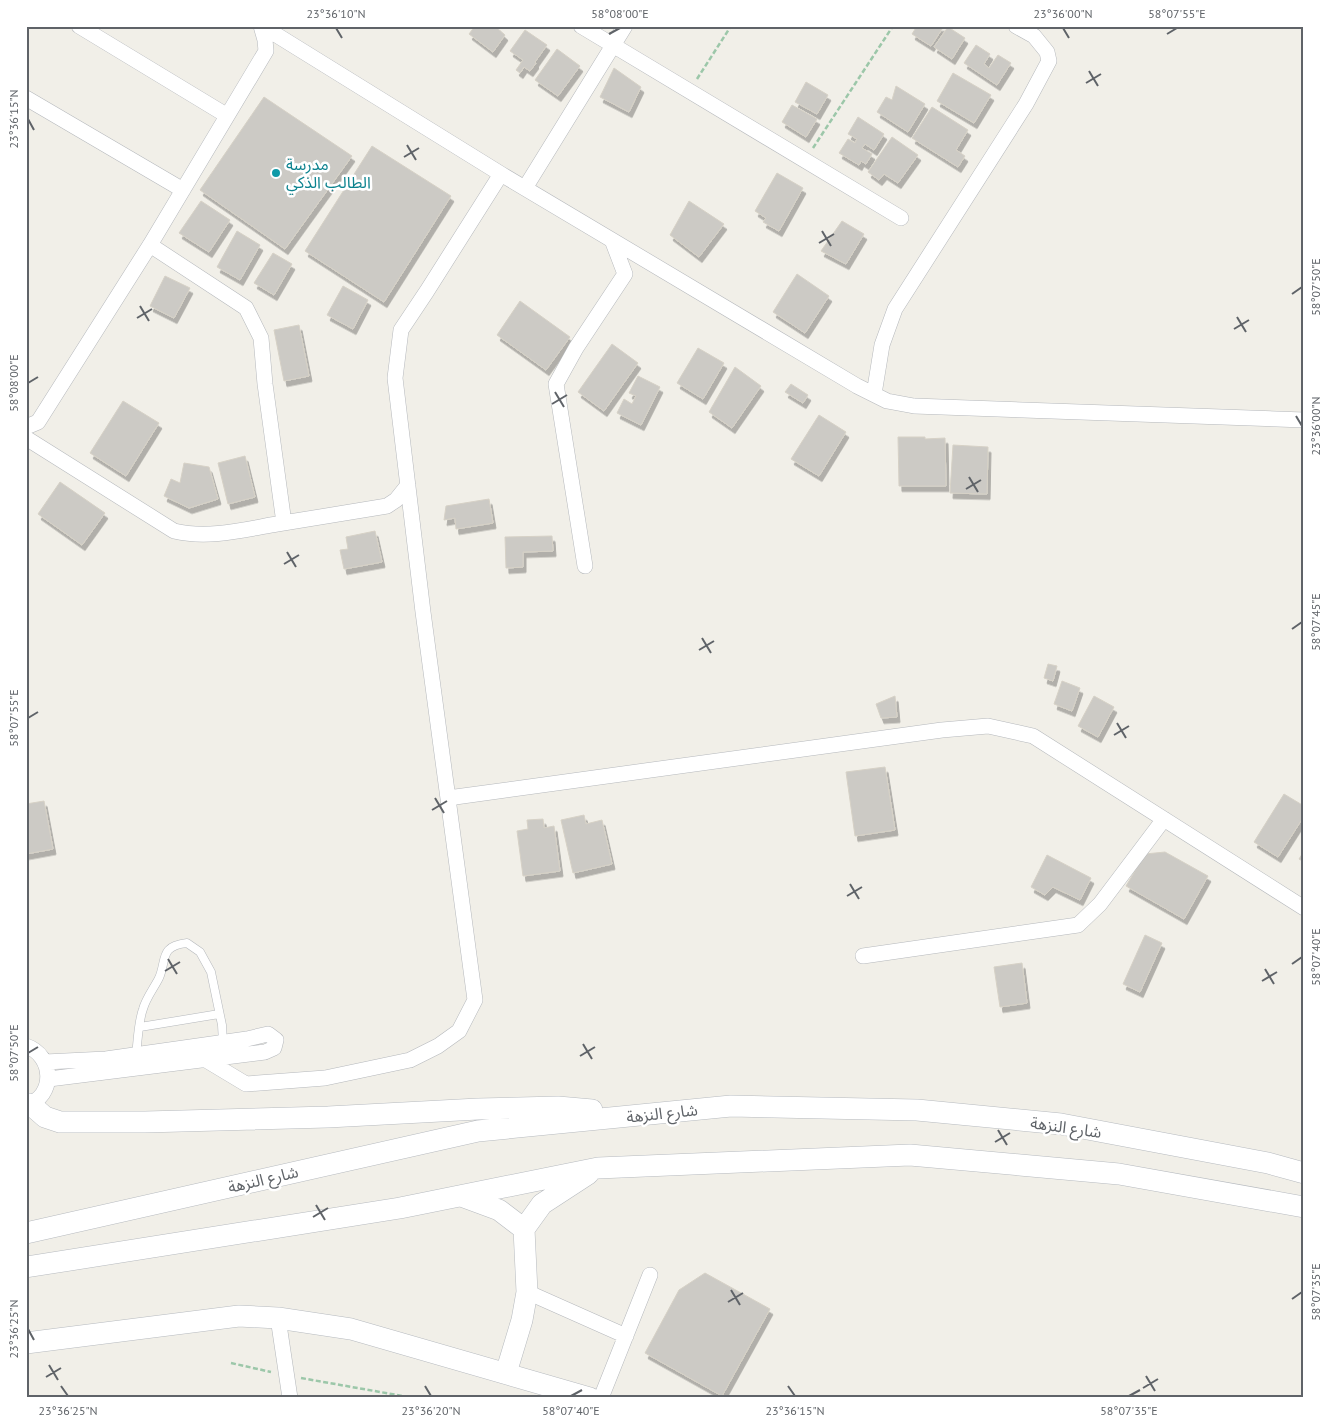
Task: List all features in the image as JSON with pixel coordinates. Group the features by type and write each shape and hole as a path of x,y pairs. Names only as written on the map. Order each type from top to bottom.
{"main road":[{"path":"28,1104 45,1117 60,1122 145,1122 318,1117 558,1107 644,1114"},
{"name":"شارع النزهة","path":"26,1233 478,1131 730,1106 917,1110 1061,1124 1268,1163 1304,1173"},
{"path":"26,1267 400,1208 598,1168 910,1155 1119,1174 1304,1207"},
{"path":"506,1373 522,1320 527,1292 524,1229 542,1204 598,1168"},
{"path":"461,1196 499,1210 524,1229"},
{"path":"26,1343 239,1316 278,1318 351,1329 590,1398"}],"street":[{"path":"80,26 226,115"},
{"path":"261,26 266,49"},
{"path":"261,26 501,174 857,386 887,401 914,406 1304,420"},
{"path":"581,26 901,218"},
{"path":"525,188 625,26"},
{"path":"874,394 882,345 895,309 1026,104 1048,61 1047,52 1034,36 1016,26"},
{"path":"46,450 32,424 150,245 266,49 287,42"},
{"path":"26,98 182,190"},
{"path":"206,1060 246,1084 325,1078 410,1060 438,1046 459,1032 475,1000 424,622 396,378 400,330 501,174"},
{"path":"612,240 625,274"},
{"path":"150,245 246,308 262,338 265,384 284,523"},
{"path":"585,566 556,384 576,348 625,274 652,264"},
{"path":"26,438 174,531 183,533 218,533 387,506 396,500 408,485"},
{"path":"387,506 403,513 412,521"},
{"path":"448,798 942,730 988,726 1033,736 1304,908"},
{"path":"863,956 1078,925 1100,904 1164,819"},
{"path":"45,1062 106,1059 268,1034 276,1040 274,1048 265,1052 49,1079"},
{"path":"26,1046 38,1051 48,1069 49,1079 42,1095 28,1104"},
{"path":"601,1398 650,1275"},
{"path":"527,1292 626,1336"},
{"path":"278,1318 290,1398"}],"lane":[{"path":"136,1055 143,1008 160,976 167,950 187,943 200,952 211,972 222,1025 223,1042 207,1053 166,1064"},
{"path":"140,1028 219,1014"}],"path":[{"path":"690,91 731,26"},
{"path":"805,160 893,26"},
{"path":"232,1363 287,1376 414,1398"}],"building":[{"path":"475,26 498,26 497,28 505,35 493,52 469,34"},
{"path":"917,26 944,26 931,46 912,34"},
{"path":"948,27 965,38 952,59 934,47"},
{"path":"525,30 547,45 530,71 524,67 520,73 516,70 523,60 510,51"},
{"path":"976,45 990,54 984,64 989,68 998,55 1011,63 997,85 964,63"},
{"path":"557,49 580,66 558,96 535,80"},
{"path":"614,68 641,87 629,112 600,97"},
{"path":"953,73 991,95 974,123 937,101"},
{"path":"806,82 828,95 817,114 795,102"},
{"path":"896,86 925,104 908,132 877,112 886,97 892,100"},
{"name":"مدرسة الطالب الذكي","path":"264,97 352,156 285,249 200,190"},
{"path":"792,105 817,119 806,137 782,122"},
{"path":"932,107 968,130 956,150 965,156 958,167 912,138"},
{"path":"858,117 884,134 874,150 865,144 862,148 872,154 866,164 861,161 859,165 839,153 848,139 855,143 857,139 848,134"},
{"path":"892,137 918,155 898,183 884,174 879,180 868,172"},
{"path":"372,146 451,196 384,302 305,251"},
{"path":"777,173 803,188 779,231 763,222 766,218 755,211"},
{"path":"201,201 230,220 209,252 179,233"},
{"path":"689,201 724,224 699,257 670,235"},
{"path":"842,221 864,234 846,264 821,251"},
{"path":"237,231 260,245 240,280 217,267"},
{"path":"273,253 292,264 274,295 254,283"},
{"path":"797,274 829,296 805,333 773,312"},
{"path":"165,276 190,288 174,318 150,306"},
{"path":"343,286 368,300 353,329 327,315"},
{"path":"520,301 570,337 546,370 497,335"},
{"path":"299,325 309,376 284,381 274,330"},
{"path":"612,344 638,363 604,411 578,392"},
{"path":"698,348 724,363 703,399 677,383"},
{"path":"735,367 761,386 732,428 709,412"},
{"path":"638,376 660,387 641,425 617,413 624,399 632,404 636,396 629,393"},
{"path":"791,384 808,395 803,403 785,392"},
{"path":"123,401 159,423 126,476 90,453"},
{"path":"819,415 846,432 819,476 791,459"},
{"path":"898,437 945,438 946,486 899,486"},
{"path":"953,445 988,447 987,494 950,493"},
{"path":"245,456 255,497 228,504 218,463"},
{"path":"184,463 209,467 218,499 189,508 164,496 171,479 180,483"},
{"path":"60,482 105,513 82,545 38,514"},
{"path":"489,499 493,523 456,529 455,518 444,520 446,506"},
{"path":"375,531 382,562 344,569 340,550 348,549 346,537"},
{"path":"552,536 553,551 523,552 523,567 506,568 505,537"},
{"path":"1048,664 1057,666 1053,681 1044,678"},
{"path":"1062,681 1080,688 1072,711 1054,704"},
{"path":"895,696 897,717 881,718 876,704"},
{"path":"1094,696 1114,707 1098,737 1078,726"},
{"path":"885,767 895,830 855,836 846,772"},
{"path":"1284,794 1304,806 1304,816 1278,857 1254,842"},
{"path":"44,801 53,849 26,854 26,804"},
{"path":"584,815 586,824 602,820 612,864 573,873 561,820"},
{"path":"543,819 544,828 554,826 560,871 523,876 517,831 528,829 527,820"},
{"path":"1304,851 1304,862 1299,859"},
{"path":"1165,852 1208,876 1184,919 1126,886 1145,854"},
{"path":"1047,855 1091,878 1080,900 1053,887 1045,895 1031,887"},
{"path":"1145,935 1162,943 1140,992 1123,984"},
{"path":"1022,963 1027,1003 1000,1007 994,967"},
{"path":"705,1273 770,1309 722,1396 645,1353 679,1290"}],"place":[{"name":"مدرسة الطالب الذكي","path":"276,173"}]}
